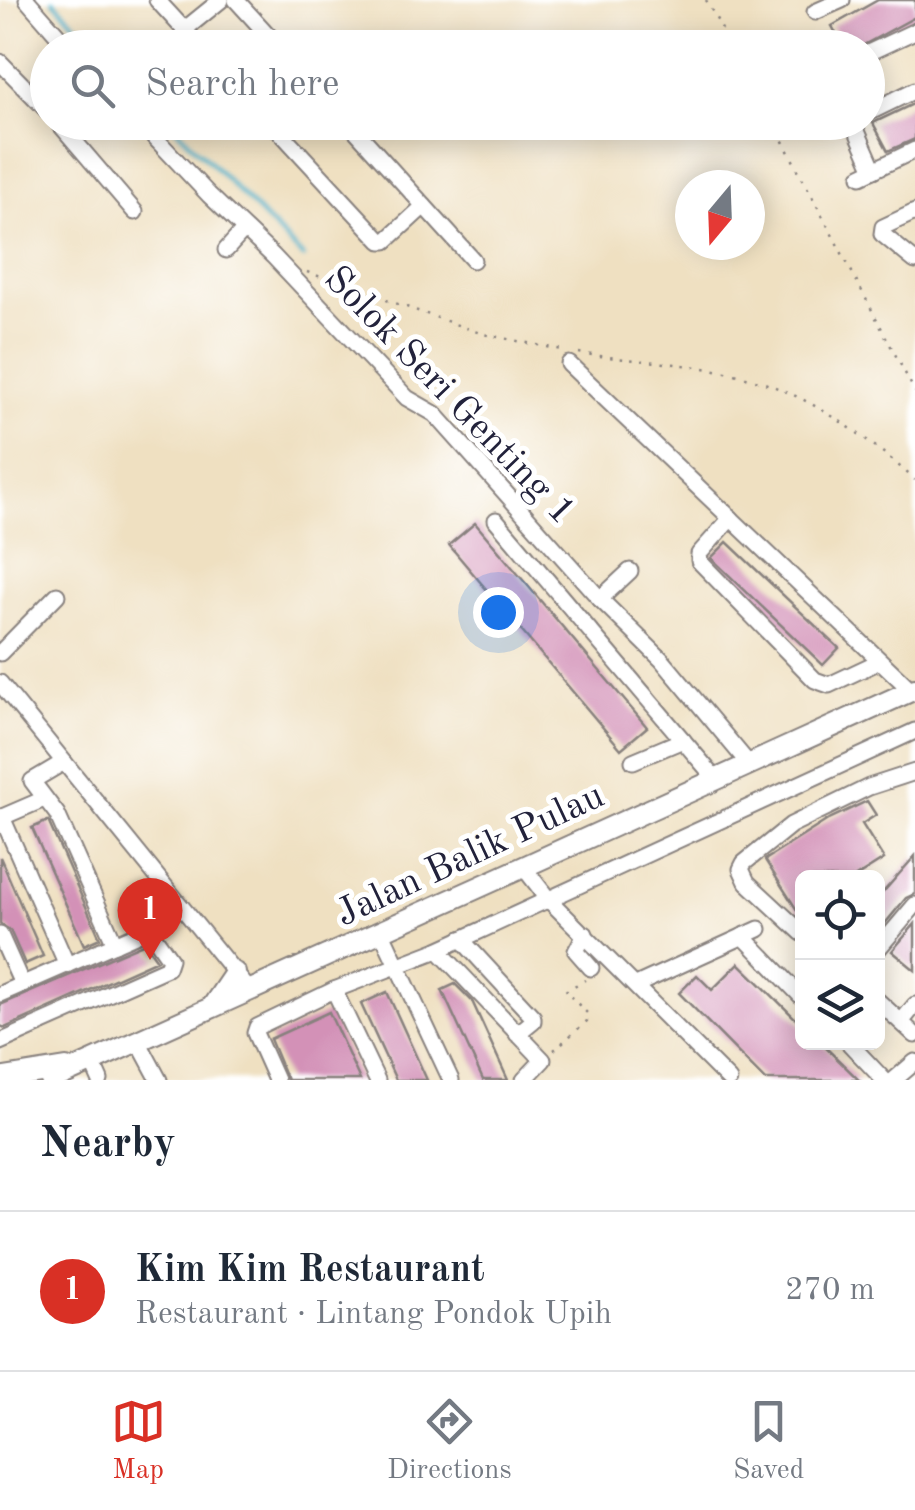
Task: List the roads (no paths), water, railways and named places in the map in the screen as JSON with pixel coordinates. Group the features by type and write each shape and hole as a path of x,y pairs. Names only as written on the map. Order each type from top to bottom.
{"main road":[{"name":"Jalan Balik Pulau","path":"2,1076 77,1074 213,1005 382,934 913,690"},
{"path":"213,1005 235,973"}],"street":[{"path":"27,0 53,30"},
{"path":"158,0 184,30 220,0"},
{"path":"236,0 264,30"},
{"path":"815,12 842,0"},
{"path":"885,44 915,30"},
{"path":"0,62 30,93"},
{"path":"885,105 915,90"},
{"path":"73,140 135,212"},
{"name":"Solok Seri Genting 1","path":"157,140 407,398 436,414 600,600 662,660 748,763"},
{"path":"288,140 383,242 424,206"},
{"path":"364,140 473,260"},
{"path":"858,140 867,173 915,150"},
{"path":"915,212 883,227 882,234 915,261"},
{"path":"226,250 244,230"},
{"path":"568,364 913,690"},
{"path":"731,518 699,554 699,561 815,680 829,685 880,660"},
{"path":"496,520 715,778"},
{"path":"600,600 630,571"},
{"path":"0,653 57,595"},
{"path":"0,683 249,990"},
{"path":"276,1080 255,1029 334,990 438,950 915,731"},
{"path":"633,762 682,740"},
{"path":"64,762 32,782 57,814 115,944"},
{"path":"795,926 747,882 741,869 744,863 791,825 869,787 915,772"},
{"path":"776,794 791,825"},
{"path":"44,799 1,818 66,965"},
{"path":"524,869 548,900 730,1080"},
{"path":"885,940 915,906"},
{"path":"0,994 150,929 170,959 166,968 0,1042"},
{"path":"636,985 759,929"},
{"path":"382,934 450,1080"},
{"path":"584,934 576,951 591,968"},
{"path":"0,936 22,984"},
{"path":"743,936 795,989"},
{"path":"460,940 534,1017 517,1034"},
{"path":"438,950 543,1060 524,1080"},
{"path":"277,978 292,1009"},
{"path":"334,990 377,1080"},
{"path":"901,1022 915,1005"},
{"path":"885,1007 915,1035"},
{"path":"138,1041 159,1080"},
{"path":"856,1050 884,1080"},
{"path":"894,1080 915,1062"}],"waterway":[{"path":"53,0 82,30"},
{"path":"188,140 303,257"}],"place":[{"name":"Kim Kim Restaurant","path":"150,960"}]}
